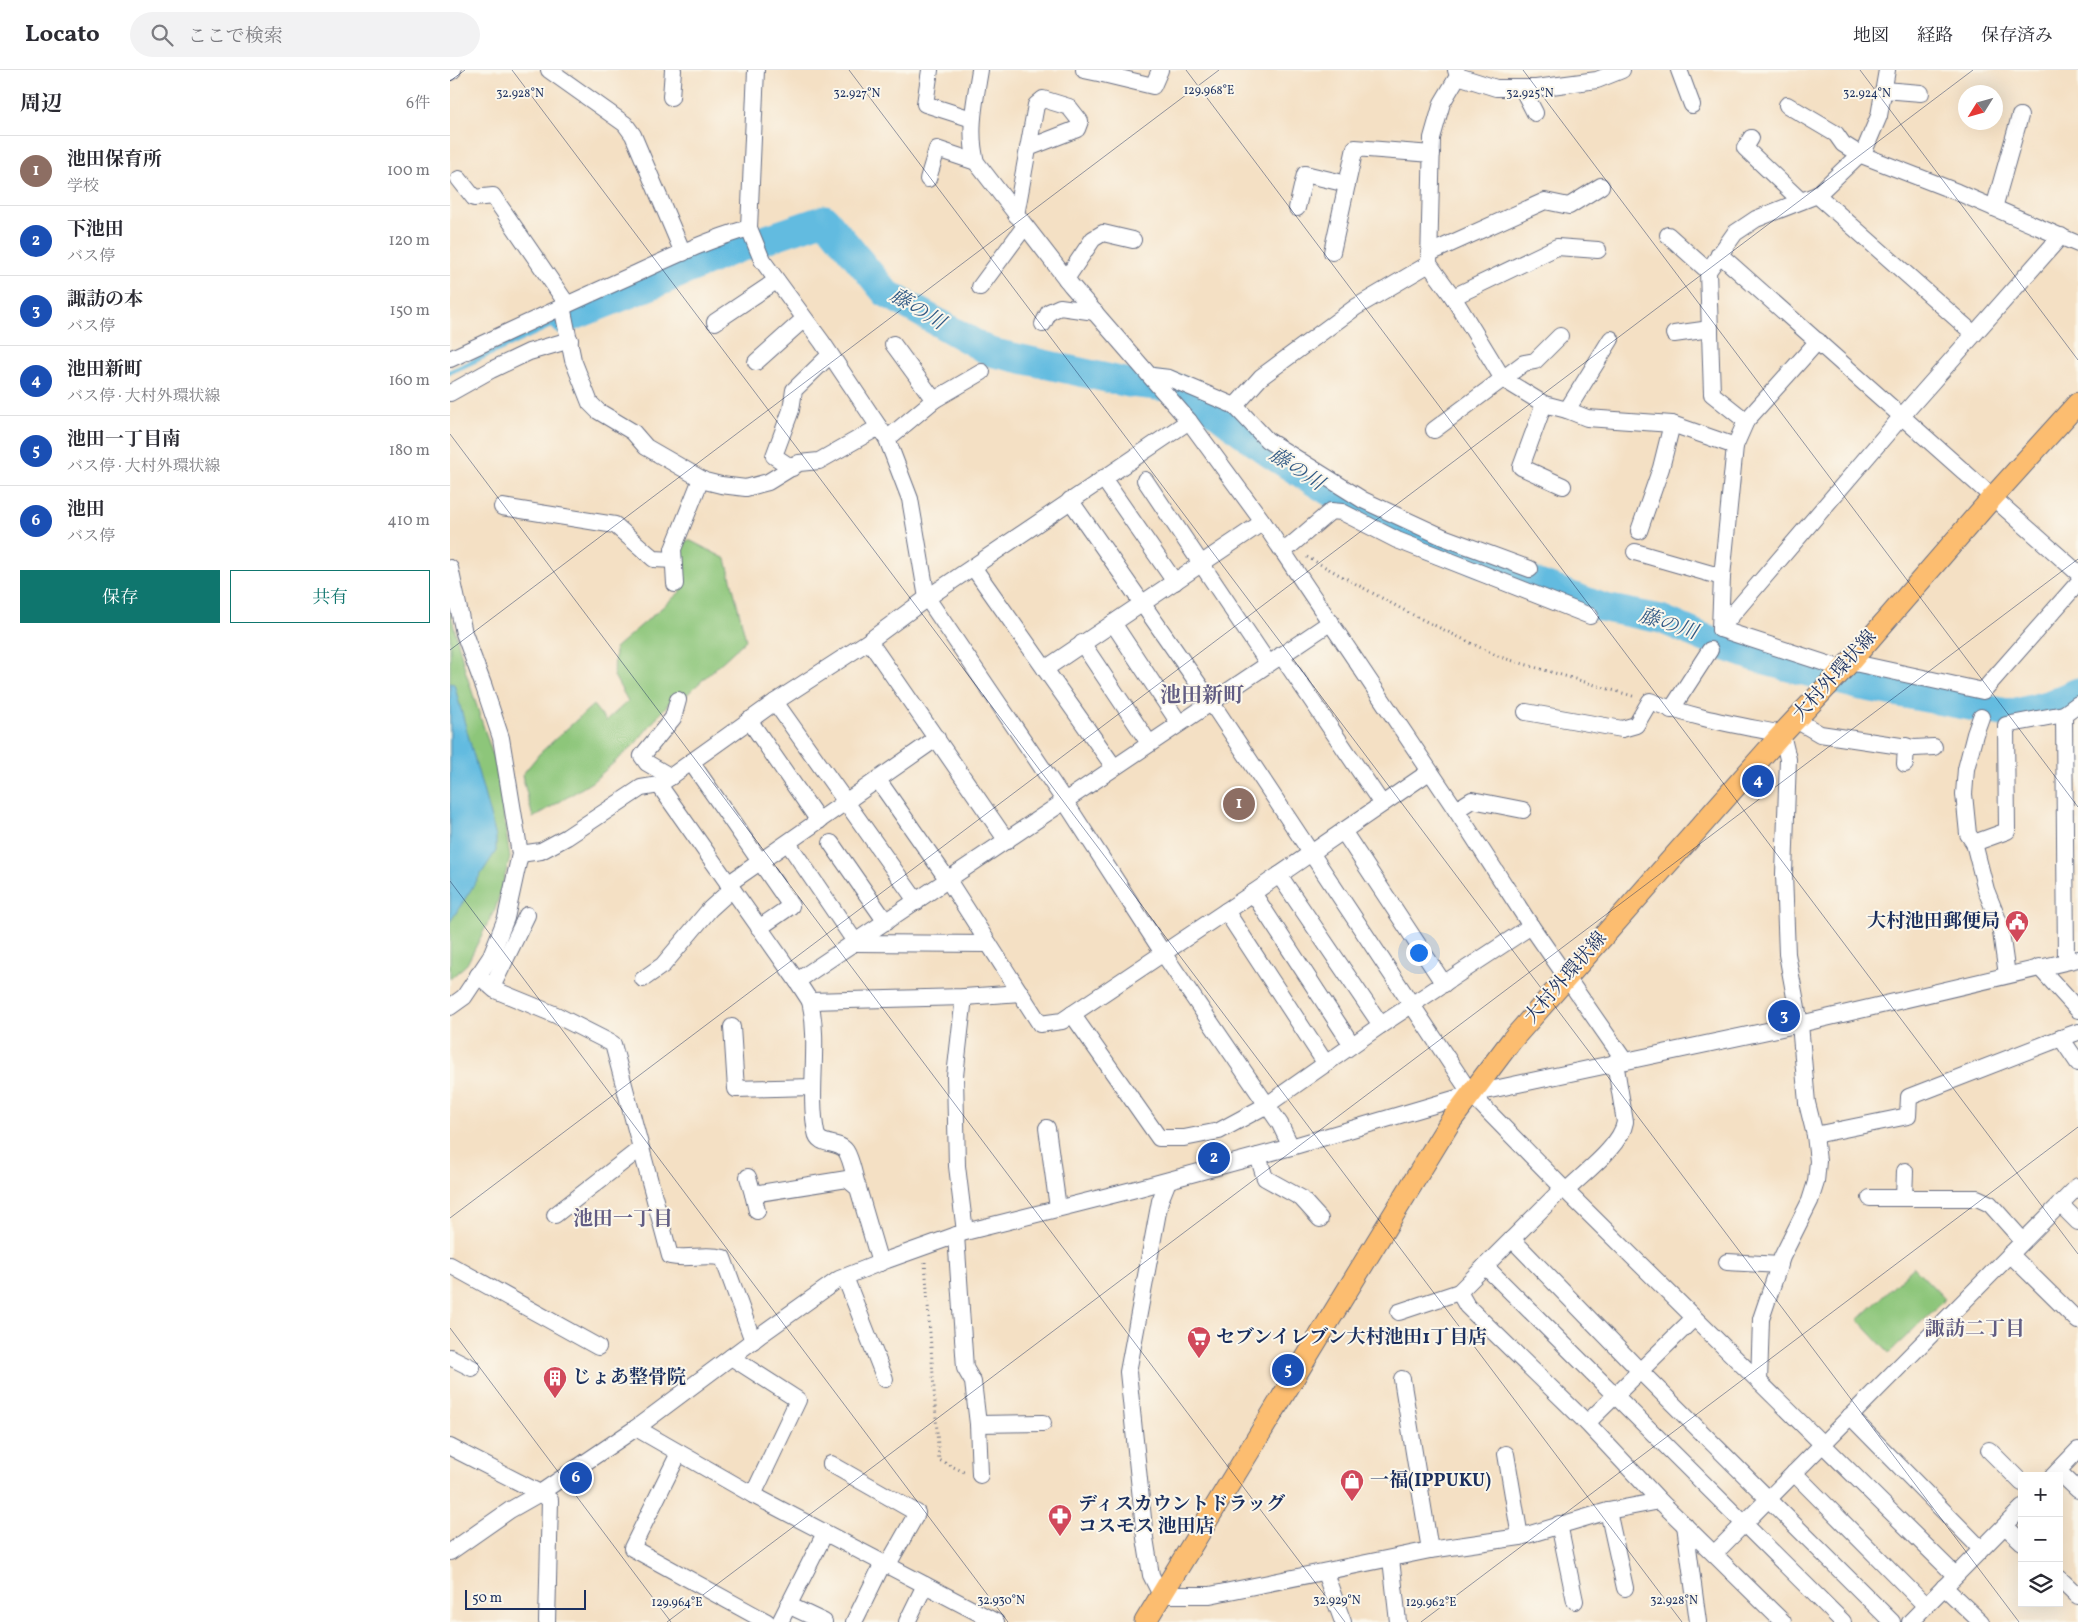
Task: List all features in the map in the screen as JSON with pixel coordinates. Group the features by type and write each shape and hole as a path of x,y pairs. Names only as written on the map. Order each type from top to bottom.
{"main road":[{"name":"大村外環状線","path":"1145,1622 1450,1122 1511,1041 1845,667 2078,402"}],"street":[{"path":"549,70 625,124 633,135 683,252"},
{"path":"671,97 673,70"},
{"path":"756,70 750,230 762,260 883,433 910,500 927,598 1064,800 1163,953 1280,1124 1291,1147"},
{"path":"930,70 925,104 972,119"},
{"path":"980,70 972,119 972,147 976,162 1066,279 1189,421 1263,522 1456,810 1620,1061 1625,1122 1623,1130 1613,1145 1564,1189 1459,1292 1399,1312"},
{"path":"1084,70 1104,72 1153,86 1160,70"},
{"path":"1622,70 1597,80 1536,88 1496,88 1457,73 1442,103 1432,138 1430,258 1503,380 1544,404 1587,418 1672,424 1735,446"},
{"path":"1679,70 1692,105"},
{"path":"1746,421 1712,394 1708,271 1736,233 1756,219 1817,195 1866,149 1879,116 1887,70"},
{"path":"1522,88 1535,113"},
{"path":"1884,90 1921,93"},
{"path":"1787,105 1836,134 1843,144 1859,154 2078,244"},
{"path":"1994,208 2020,116"},
{"path":"1751,138 1745,148 1801,201"},
{"path":"980,287 1021,220 1028,148"},
{"path":"1332,252 1355,148 1432,154"},
{"path":"928,179 937,149 976,162"},
{"path":"1297,208 1305,174 1347,184"},
{"path":"459,179 474,198 493,196 564,306 576,368 590,403 598,411 633,432 646,447 701,479 721,485 746,488 768,482 799,463 819,461 883,433 982,372"},
{"path":"1235,406 1261,377 1356,307 1430,258 1545,201 1569,206 1601,186"},
{"path":"1817,195 1974,334"},
{"path":"450,359 720,236 750,230"},
{"path":"1066,279 1092,239 1103,233 1133,240"},
{"path":"1668,235 1708,271"},
{"path":"1720,628 1902,416 2061,236"},
{"path":"1453,297 1558,246 1598,250"},
{"path":"1719,254 2078,573"},
{"path":"715,322 776,281"},
{"path":"1043,324 1049,312 1060,307 1095,312"},
{"path":"756,362 804,319"},
{"path":"1674,334 1710,329"},
{"path":"450,393 491,370 569,334"},
{"path":"1434,430 1524,364 1535,361 1560,336"},
{"path":"1567,410 1611,339"},
{"path":"1720,628 1722,577 1735,446 1746,421 1818,341"},
{"path":"893,344 934,400"},
{"path":"792,468 774,456 791,410 794,390 830,355"},
{"path":"1152,377 1169,378 1235,406 1267,440 1363,500 1443,537 1530,569"},
{"path":"1544,404 1521,467 1563,486"},
{"path":"520,854 541,851 567,837 641,788 665,781 775,702 869,641 927,598 1189,421"},
{"path":"1639,531 1661,468 1672,424"},
{"path":"1103,478 1175,582"},
{"path":"675,584 673,549 701,479"},
{"path":"1145,480 1202,563 1382,804"},
{"path":"1070,500 1211,702 1471,1094 1564,1189 1822,1444 1950,1581 1982,1622"},
{"path":"502,507 615,525 654,558 673,560"},
{"path":"1283,552 1331,511 1342,512 1397,540 1590,616"},
{"path":"1045,669 1263,522"},
{"path":"1635,552 1722,577"},
{"path":"973,567 1114,767"},
{"path":"450,568 464,633 501,738 520,854 506,918 490,958 464,996 450,1007"},
{"path":"1720,628 1845,667 1983,691 2078,583"},
{"path":"797,981 1331,622"},
{"path":"1113,624 1180,722"},
{"path":"869,641 938,738 1007,841"},
{"path":"1082,643 1149,743"},
{"path":"1671,710 1710,650"},
{"path":"678,700 673,718 642,756 665,781 730,887 810,1001 814,1016 813,1087 816,1134 821,1141 840,1145 846,1151 880,1263"},
{"path":"1526,712 1622,729 1636,725 1650,701 1671,710 1795,721 1820,734 1914,748 1934,747"},
{"path":"775,702 917,902"},
{"path":"1974,843 2007,831 2006,725 2064,714 2078,704"},
{"path":"450,1552 510,1510 540,1493 636,1428 753,1341 845,1277 880,1263 960,1234 1168,1181 1471,1094 1800,1024 2072,960 2064,714"},
{"path":"1981,717 1966,769 1964,794 1968,834 1974,843 1986,890 2000,924 2007,975"},
{"path":"749,720 819,821"},
{"path":"1759,1382 1761,1319 1780,1265 1810,1201 1816,1182 1818,1161 1815,1135 1807,1103 1800,1024 1787,954 1784,874 1788,759 1795,721"},
{"path":"643,979 663,965 730,887 760,862 938,738"},
{"path":"1905,764 1906,746"},
{"path":"691,762 791,906 759,928"},
{"path":"878,780 948,880 1040,1024 1062,1021 1429,772"},
{"path":"1456,810 1472,800 1523,810"},
{"path":"1343,831 1444,984"},
{"path":"788,843 856,943"},
{"path":"831,843 886,922"},
{"path":"1279,875 1381,1025"},
{"path":"1253,893 1352,1045"},
{"path":"1226,911 1326,1064"},
{"path":"492,987 527,916"},
{"path":"1072,1014 1159,1138 1184,1138 1219,1131 1267,1105 1381,1025 1531,926"},
{"path":"856,943 989,944"},
{"path":"2038,967 2078,1010"},
{"path":"478,975 492,987 556,1015 613,1044 670,1256 677,1258 713,1255 724,1258 753,1341"},
{"path":"810,1001 964,997 1020,993"},
{"path":"964,997 955,1076 956,1166 965,1368 973,1382 978,1424 980,1475"},
{"path":"732,1027 736,1090 813,1087"},
{"path":"1815,1135 1908,1116 1909,1097 2078,1032"},
{"path":"2061,1038 2078,1063"},
{"path":"1048,1128 1058,1208"},
{"path":"555,1215 641,1148"},
{"path":"1258,1156 1265,1178 1301,1198 1320,1219"},
{"path":"1904,1198 1905,1171"},
{"path":"748,1177 757,1211"},
{"path":"753,1194 847,1179 858,1188"},
{"path":"1168,1181 1160,1201 1128,1372 1145,1538 1151,1575 1161,1595 1210,1595 1430,1550 1520,1537 1608,1511 1660,1501"},
{"path":"1715,1554 2078,1186"},
{"path":"1870,1198 1977,1198 1990,1204 2023,1241"},
{"path":"2060,1204 2078,1222"},
{"path":"1512,1239 1640,1371 1892,1622"},
{"path":"2010,1254 2078,1322"},
{"path":"1727,1262 1780,1265"},
{"path":"450,1265 598,1347"},
{"path":"1485,1266 1743,1525 1843,1622"},
{"path":"845,1277 885,1379"},
{"path":"1459,1292 1467,1306 1587,1423 1660,1501 1783,1622"},
{"path":"1587,1423 1694,1318"},
{"path":"450,1357 472,1368"},
{"path":"731,1357 798,1400 754,1496"},
{"path":"1402,1379 1430,1550"},
{"path":"1850,1416 1981,1549"},
{"path":"978,1424 1043,1424"},
{"path":"636,1428 754,1496 996,1622"},
{"path":"450,1447 540,1493 550,1500 547,1622"},
{"path":"1989,1450 2018,1479"},
{"path":"2057,1472 2078,1450"},
{"path":"679,1453 632,1548 767,1622"},
{"path":"1506,1454 1520,1537"},
{"path":"831,1464 917,1513 885,1564 854,1622"},
{"path":"1794,1473 1926,1606"},
{"path":"2063,1478 2078,1490"},
{"path":"1608,1511 1626,1588"},
{"path":"1910,1622 2018,1512"},
{"path":"1559,1524 1575,1601"},
{"path":"1685,1525 1698,1622"},
{"path":"2005,1526 2018,1538"},
{"path":"780,1622 825,1533"},
{"path":"1391,1559 1398,1622"},
{"path":"1325,1573 1343,1622"},
{"path":"2063,1582 2078,1596"},
{"path":"907,1622 925,1585"},
{"path":"788,1605 824,1622"}],"path":[{"path":"1283,552 1293,548 1314,562 1362,586 1409,613 1500,658 1650,701"},
{"path":"924,1247 939,1460 975,1478 980,1475"}],"green space":[{"path":"689,540 726,559 746,640 682,699 674,697 634,745 592,782 533,818 522,775 540,753 593,705 606,721 628,701 614,676 615,648 680,592 678,545"},
{"path":"450,611 466,673 496,765 510,858 496,907 467,964 450,979"},
{"path":"1914,1267 1945,1299 1889,1353 1858,1320"}],"water":[{"path":"450,683 454,684 496,837 496,851 450,922"}],"waterway":[{"name":"藤の川","path":"564,320 731,251 825,219 886,293 990,352 1129,383 1176,388 1192,394 1269,453 1368,516 1435,546 1605,608 1661,619 1721,645 1769,662 1861,686 2013,714 2050,704 2078,692"},
{"path":"450,372 563,320"}],"place":[{"name":"池田新町","path":"1758,781"},
{"name":"池田保育所","path":"1239,804"},
{"name":"大村池田郵便局","path":"2017,943"},
{"name":"諏訪の本","path":"1784,1016"},
{"name":"下池田","path":"1214,1158"},
{"name":"セブンイレブン大村池田1丁目店","path":"1199,1359"},
{"name":"池田一丁目南","path":"1288,1370"},
{"name":"じょあ整骨院","path":"555,1399"},
{"name":"池田","path":"576,1478"},
{"name":"一福(IPPUKU)","path":"1352,1502"},
{"name":"ディスカウントドラッグ コスモス 池田店","path":"1060,1537"}],"district":[{"name":"池田新町","path":"1202,696"},
{"name":"池田一丁目","path":"623,1220"},
{"name":"諏訪二丁目","path":"1975,1330"}]}
